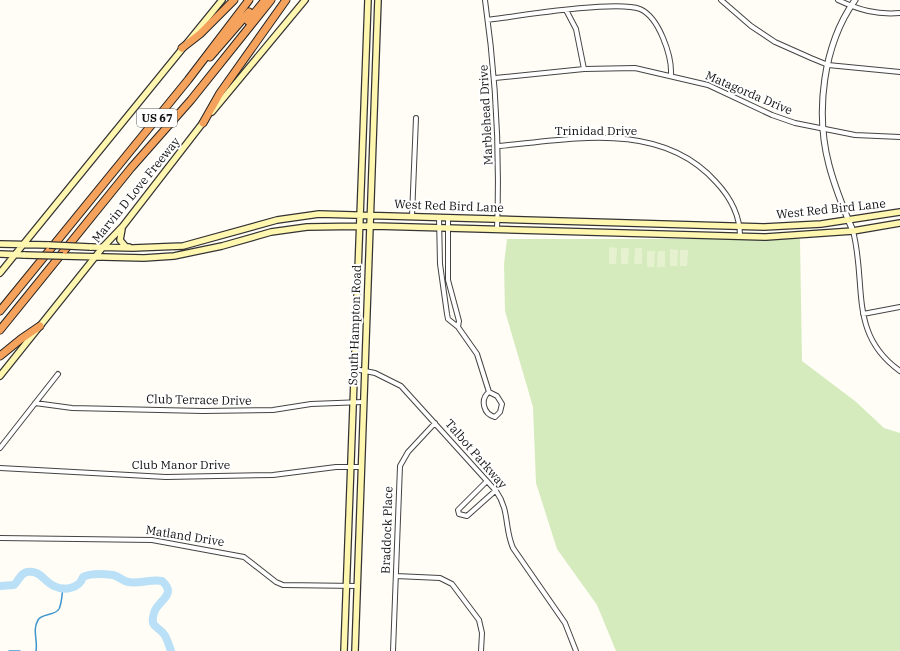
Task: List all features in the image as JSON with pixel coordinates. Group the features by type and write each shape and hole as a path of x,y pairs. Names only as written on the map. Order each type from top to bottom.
{"highway":[{"path":"182,48 200,34 234,0"},
{"name":"US 67","path":"0,311 188,80 249,0"},
{"path":"188,80 224,43 260,0"},
{"path":"191,100 196,88 265,0"},
{"name":"Marvin D Love Freeway","path":"0,330 132,168 191,100 271,0"},
{"path":"203,123 220,93 286,0"},
{"path":"0,356 21,338 40,326"}],"main road":[{"path":"0,273 222,0"},
{"name":"Marvin D Love Freeway","path":"0,376 103,247 123,226 203,123 305,0"},
{"name":"South Hampton Road","path":"344,651 361,226 368,0"},
{"name":"South Hampton Road","path":"355,651 378,0"},
{"path":"366,54 376,54"},
{"path":"365,81 375,81"},
{"name":"West Red Bird Lane","path":"0,244 133,248 164,247 195,243 260,224 293,217 319,214 740,226 794,226 849,220 900,212"},
{"path":"514,230 515,219"},
{"name":"West Red Bird Lane","path":"0,254 165,257 222,246 262,234 307,227 369,226 740,236 802,236 853,231 900,223"},
{"path":"260,224 262,234"},
{"path":"123,226 120,240 126,246 133,248"},
{"path":"164,247 165,257"},
{"path":"349,529 359,529"}],"street":[{"name":"Marblehead Drive","path":"485,0 494,78 499,146 497,229"},
{"path":"721,0 751,26 775,42 828,65 900,72"},
{"path":"838,0 851,6 875,13 900,13"},
{"path":"855,0 839,27 828,65 824,94 823,130 829,165 853,231 859,264 864,323 875,347 884,358 900,371"},
{"path":"488,20 566,10 612,6 635,7 644,11 651,18 665,44 671,66 671,75"},
{"path":"566,10 576,29 584,69"},
{"name":"Matagorda Drive","path":"494,78 584,69 635,68 671,75 719,89 772,116 823,130 868,136 900,137"},
{"path":"412,216 416,118"},
{"name":"Trinidad Drive","path":"499,146 581,139 613,139 646,141 666,147 686,156 712,177 726,195 736,213 740,226 740,236"},
{"path":"439,217 440,261 448,319 458,327 477,354 489,392 497,396 502,404 500,412 495,417 488,414 485,409 484,399 489,392"},
{"path":"448,217 447,261 449,283 459,321 458,327"},
{"path":"440,261 447,261"},
{"path":"443,285 449,283"},
{"path":"445,305 453,301"},
{"path":"863,314 900,307"},
{"name":"Talbot Parkway","path":"355,369 376,373 401,386 495,491 506,511 508,535 513,548 565,623 576,651"},
{"path":"0,448 58,374"},
{"name":"Club Terrace Drive","path":"35,403 72,408 218,411 273,410 311,404 363,402"},
{"name":"Braddock Place","path":"393,651 400,466 404,456 435,423"},
{"name":"Club Manor Drive","path":"0,468 166,477 272,475 351,466 361,467"},
{"path":"487,481 458,510 459,514 467,516 495,491"},
{"name":"Matland Drive","path":"0,538 152,540 244,557 276,582 283,585 357,586"},
{"path":"396,576 440,578 452,584 479,620 482,633 481,651"}],"green space":[{"path":"507,239 800,239 802,361 855,401 884,428 900,433 900,651 616,651 597,605 557,549 536,483 533,407 505,311 504,264"},
{"path":"609,247 617,248 616,264 609,264"},
{"path":"621,248 629,248 628,264 621,264"},
{"path":"635,248 642,248 642,264 634,264"},
{"path":"670,249 678,250 677,266 670,266"},
{"path":"680,250 688,250 687,266 680,266"},
{"path":"647,251 655,251 654,267 647,267"},
{"path":"658,251 665,251 665,267 657,267"}],"waterway":[{"path":"0,586 14,585 21,575 27,572 39,574 50,584 58,588 67,589 78,584 83,577 93,574 113,575 132,582 162,581 168,590 165,598 154,613 153,623 167,639 171,651"},
{"path":"36,651 36,624 42,616 55,613 59,609 63,587"},
{"path":"9,651 20,651"}]}
